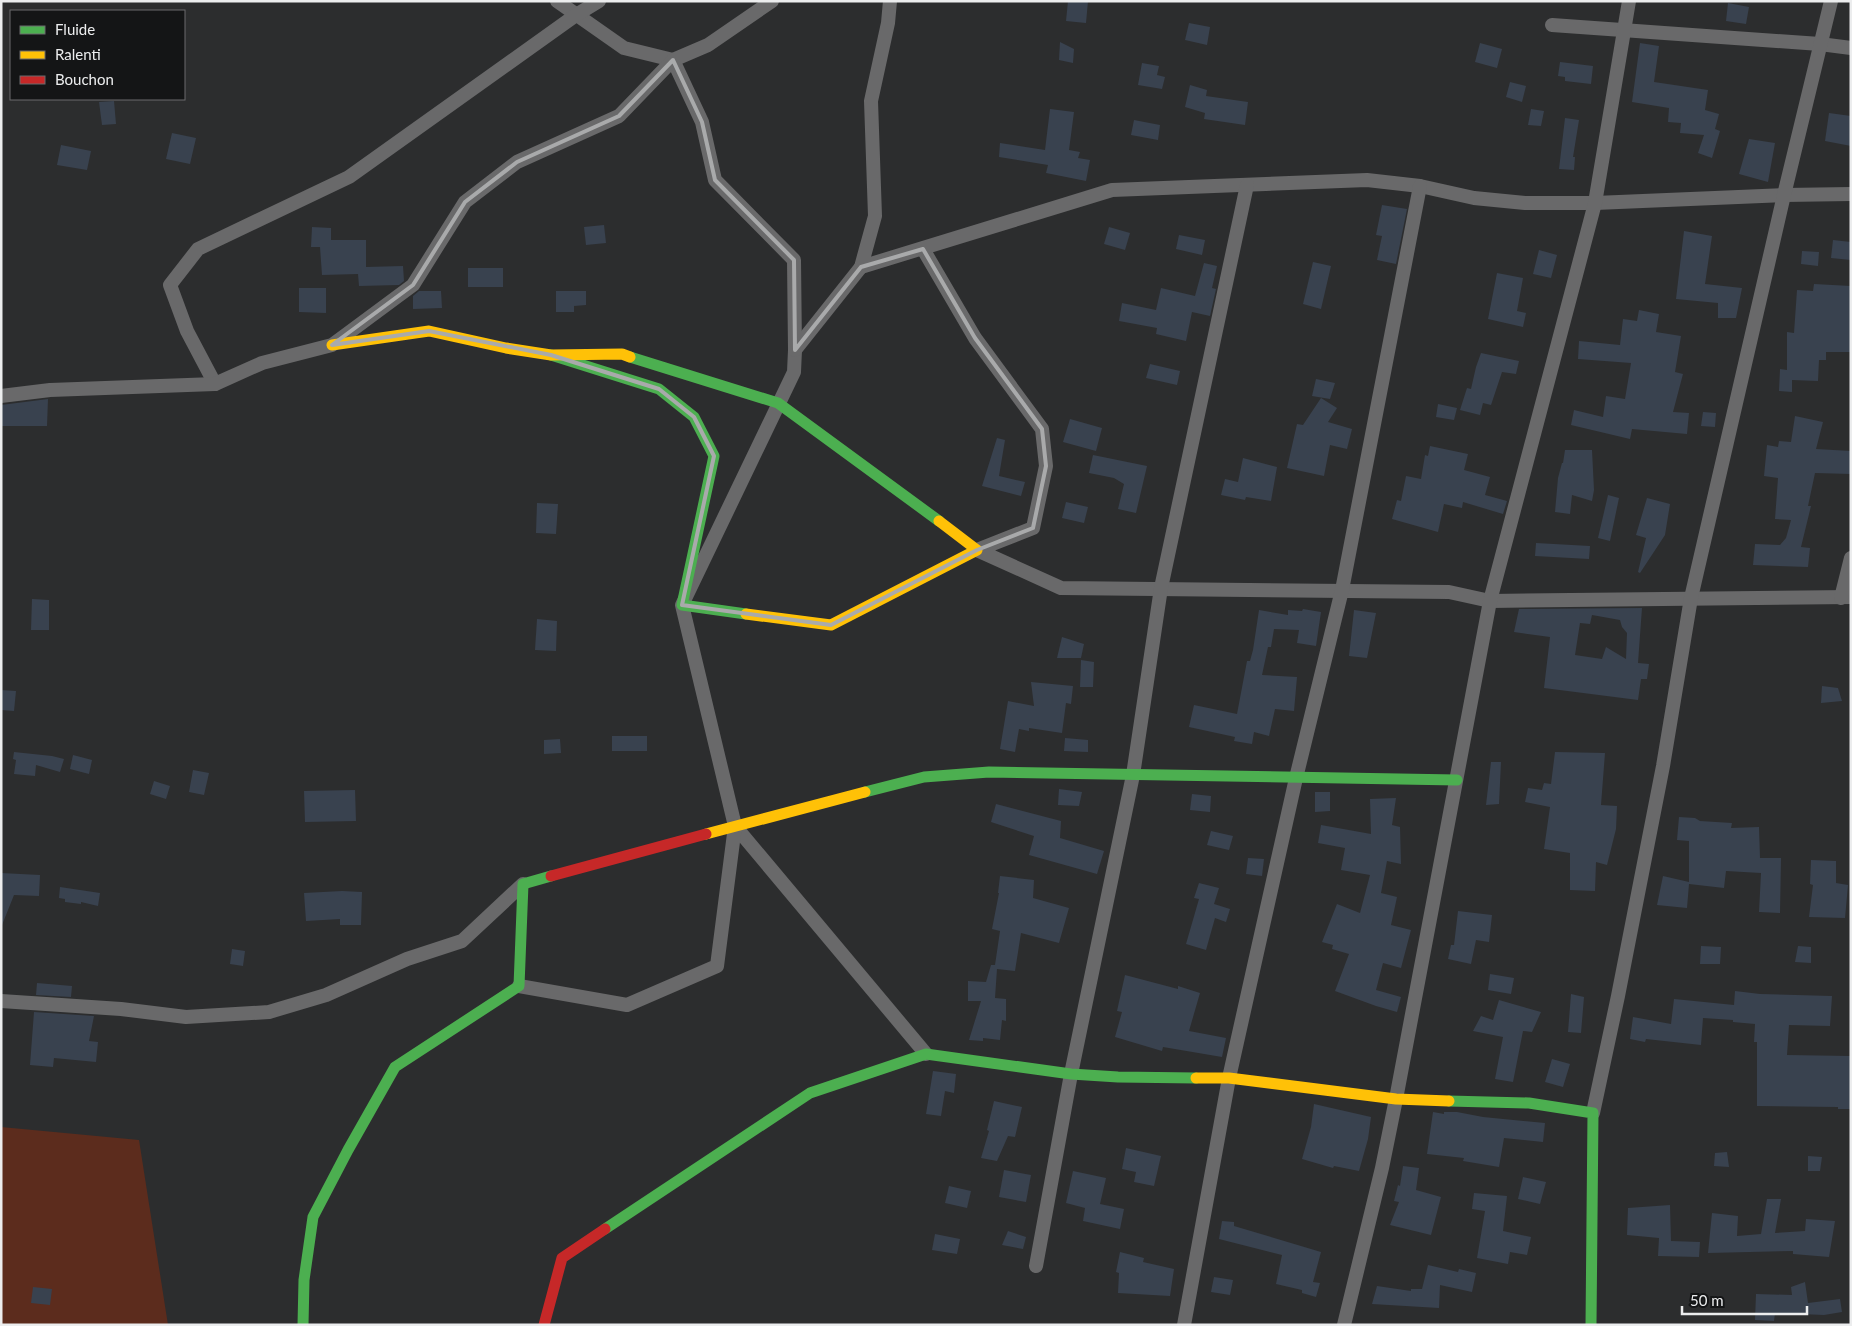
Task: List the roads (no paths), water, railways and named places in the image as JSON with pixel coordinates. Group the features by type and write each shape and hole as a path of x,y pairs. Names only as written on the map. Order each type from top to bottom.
{"street":[{"path":"557,1 624,48 673,60"},
{"path":"215,384 187,331 170,285 198,248 348,177 576,15 600,1"},
{"path":"332,345 413,285 465,202 517,162 619,116 673,60 708,46 772,1"},
{"path":"795,350 861,267 875,216 871,101 888,23 890,1"},
{"path":"1344,1325 1382,1168 1396,1099 1490,601 1594,203 1629,1"},
{"path":"1591,1325 1593,1113 1663,766 1691,598 1831,1"},
{"path":"1552,25 1820,44 1851,48"},
{"path":"673,60 702,122 715,180 794,260 794,372 682,605"},
{"path":"861,267 1112,190 1367,180 1420,186 1474,198 1525,203 1594,203 1851,194"},
{"path":"1036,1266 1071,1074 1133,775 1161,588 1247,185"},
{"path":"1184,1325 1229,1078 1296,778 1342,590 1420,186"},
{"path":"682,605 831,625 976,550 1033,528 1046,466 1042,429 975,338 922,249"},
{"path":"1,396 50,390 215,384 262,363 332,345 429,331 506,348 551,355 659,389 694,417 714,456 682,605 735,826 717,966 626,1005 519,986 395,1067 313,1217 304,1280 302,1325"},
{"path":"551,355 622,354 778,404 908,497 976,550 1061,588 1449,592 1490,601 1846,598 1851,558"},
{"path":"1,1001 121,1009 186,1017 269,1012 326,995 407,959 462,941 523,884 924,777 989,772 1457,780"},
{"path":"735,826 926,1054"},
{"path":"519,986 523,884"},
{"path":"544,1325 562,1258 810,1093 926,1054 1071,1074 1118,1077 1229,1078 1396,1099 1529,1103 1593,1113"}]}
